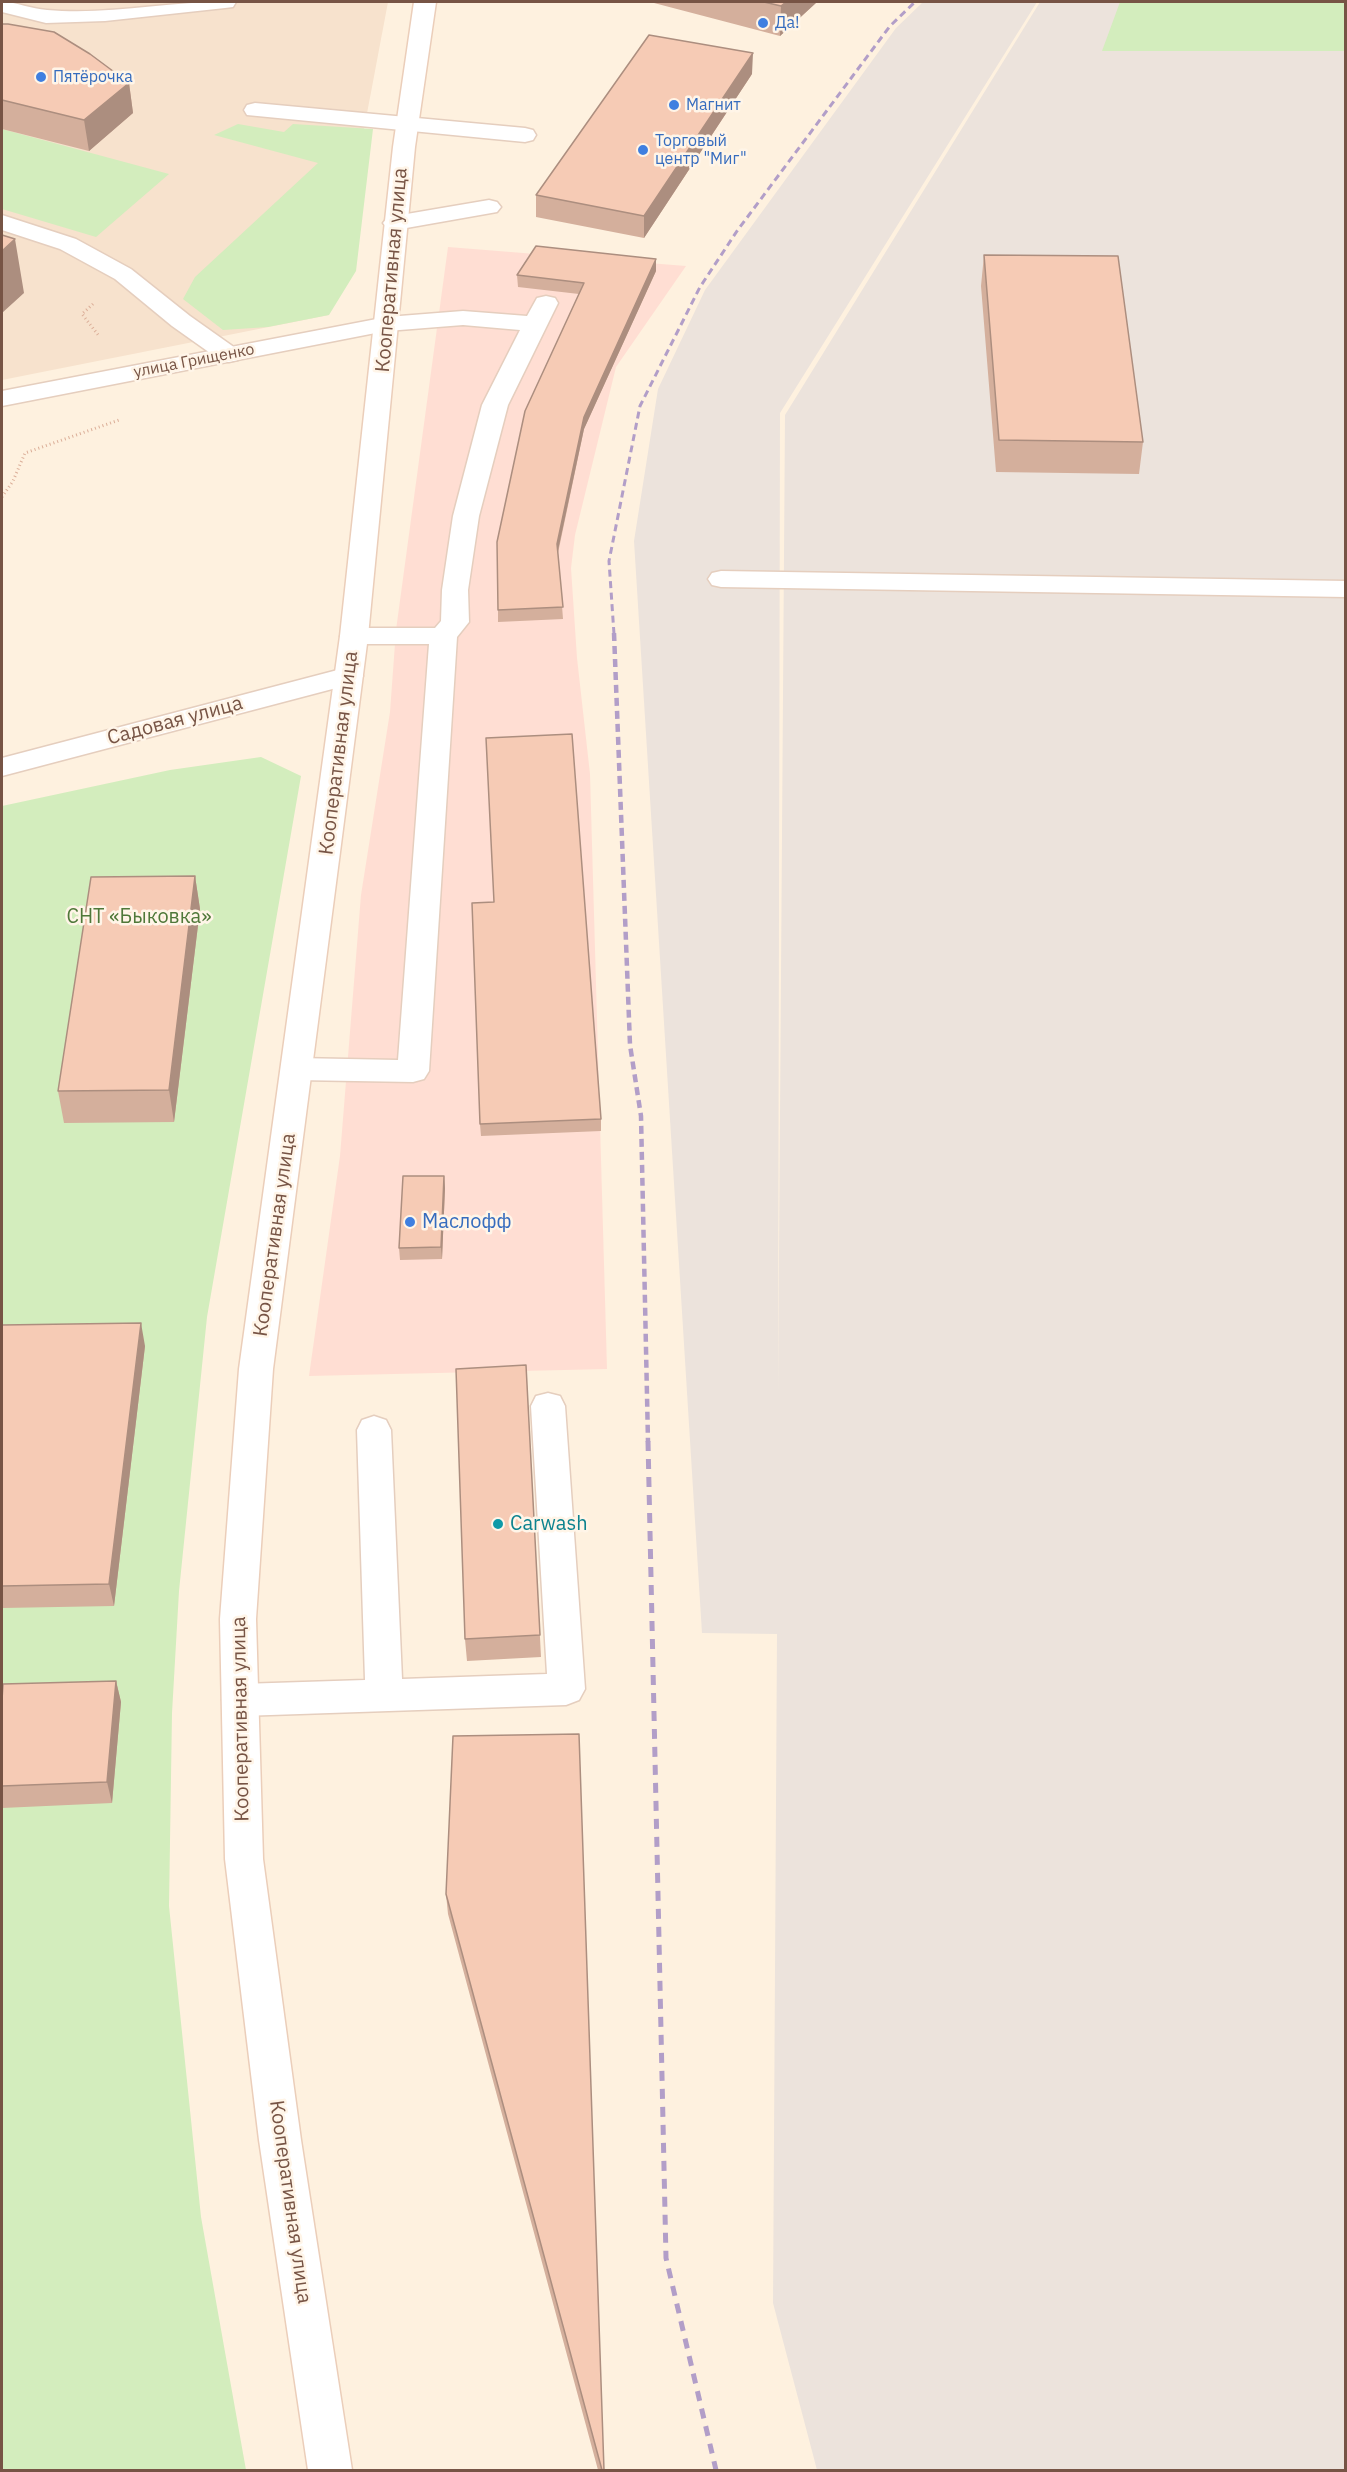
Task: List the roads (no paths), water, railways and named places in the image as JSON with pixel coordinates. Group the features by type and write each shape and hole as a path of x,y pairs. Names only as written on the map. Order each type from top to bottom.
{"main road":[{"path":"2,6 46,17 105,15 225,2"},
{"name":"Кооперативная улица","path":"330,2470 282,2152 244,1858 238,1619 256,1369 354,636 387,324 395,223 425,2"},
{"path":"255,110 525,135"},
{"path":"395,223 489,207"},
{"path":"2,222 68,244 123,274 181,321 229,355"},
{"name":"улица Грищенко","path":"2,399 387,324 541,314 495,405 466,516 455,590 455,622 443,636"},
{"path":"721,579 1346,590"},
{"path":"297,1069 413,1071 443,636 354,636"},
{"name":"Садовая улица","path":"2,767 349,676"},
{"path":"241,1700 566,1689 548,1406"},
{"path":"374,1430 384,1695"}],"railway":[{"path":"614,634 609,561 640,406 700,287 737,231 890,26 915,2"},
{"path":"614,633 630,1045 641,1116 648,1442"},
{"path":"648,1441 666,2258 716,2470"}],"place":[{"name":"Да!","path":"763,23"},
{"name":"Пятёрочка","path":"41,77"},
{"name":"Магнит","path":"674,105"},
{"name":"Торговый центр \"Миг\"","path":"643,150"},
{"name":"Маслофф","path":"410,1222"},
{"name":"Carwash","path":"498,1524"}],"park label":[{"name":"СНТ «Быковка»","path":"139,917"}]}
